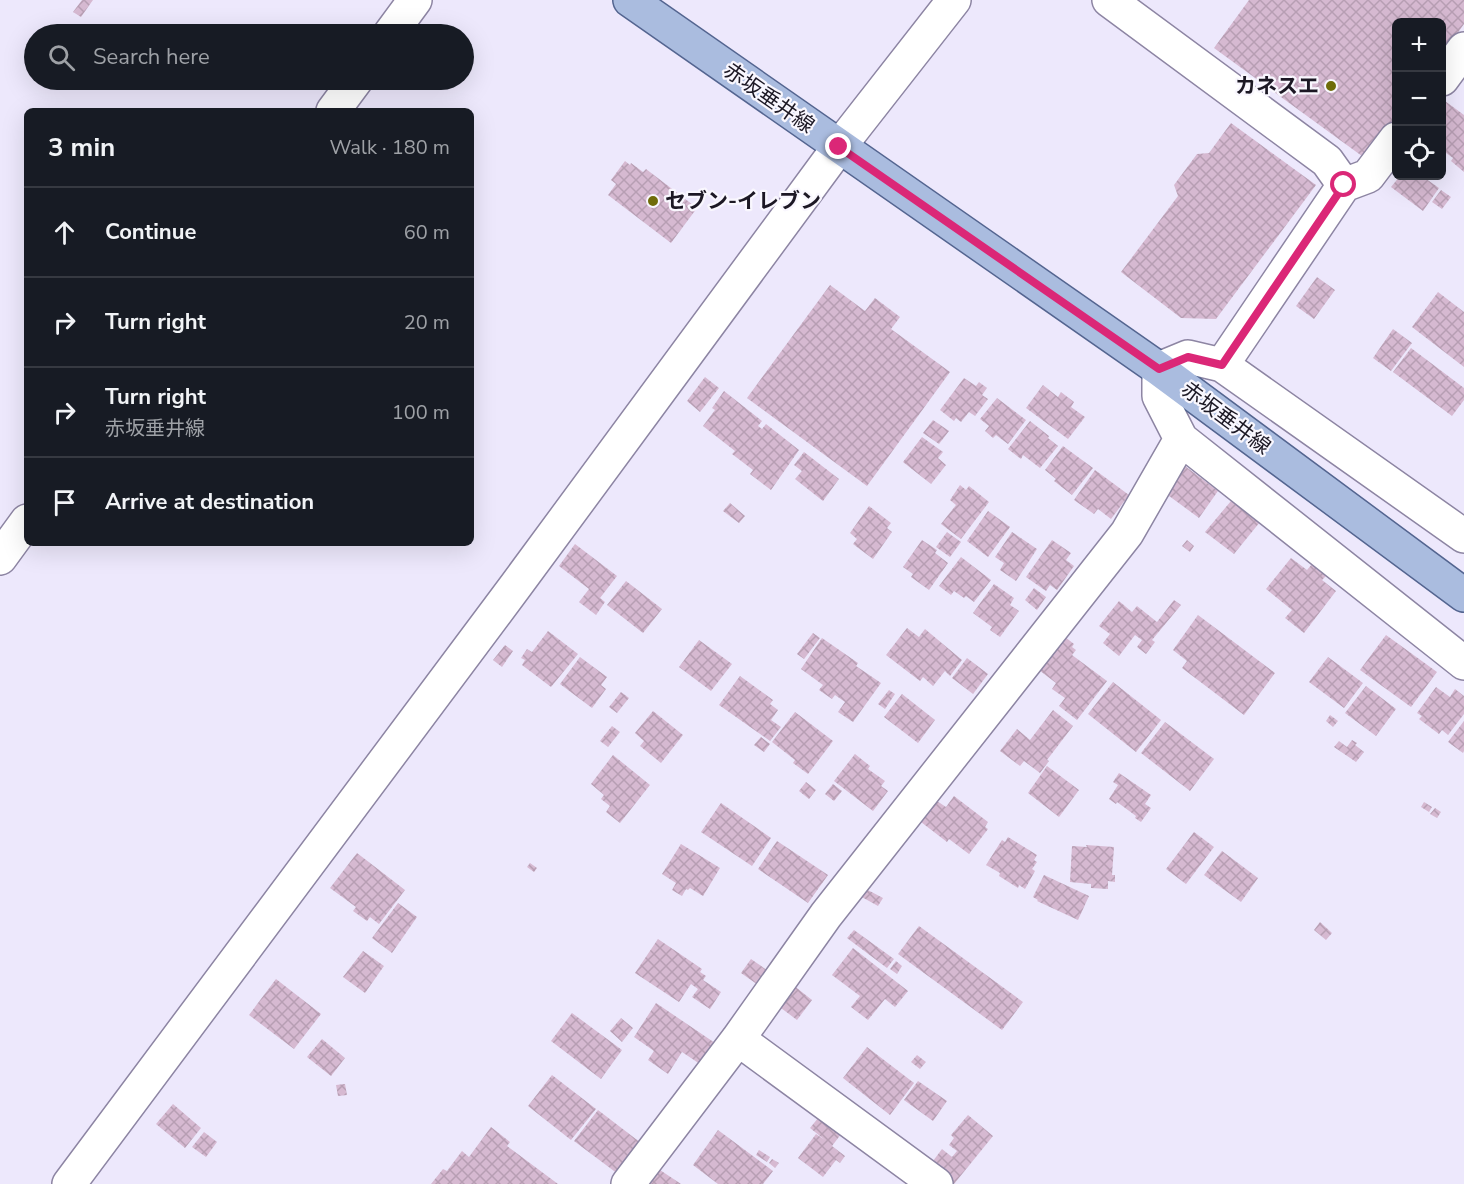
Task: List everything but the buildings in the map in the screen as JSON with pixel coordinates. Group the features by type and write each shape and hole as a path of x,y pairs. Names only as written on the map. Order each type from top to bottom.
{"main road":[{"name":"赤坂垂井線","path":"630,0 1159,369 1464,595"}],"street":[{"path":"397,24 415,0"},
{"path":"69,1184 510,594 839,147 954,0"},
{"path":"1109,0 1327,161 1344,185"},
{"path":"1446,74 1464,49"},
{"path":"335,108 349,90"},
{"path":"1222,365 1344,185 1368,176 1392,144"},
{"path":"1464,536 1222,365 1188,357 1159,369 1159,396 1181,439 1464,663"},
{"path":"628,1184 738,1039 826,915 1127,533 1181,439"},
{"path":"0,558 24,525"},
{"path":"738,1039 936,1184"}],"place":[{"name":"カネスエ","path":"1331,86"},
{"name":"セブン-イレブン","path":"653,201"}],"route":[{"path":"839,147 1159,369 1188,357 1222,365 1344,185"}]}
